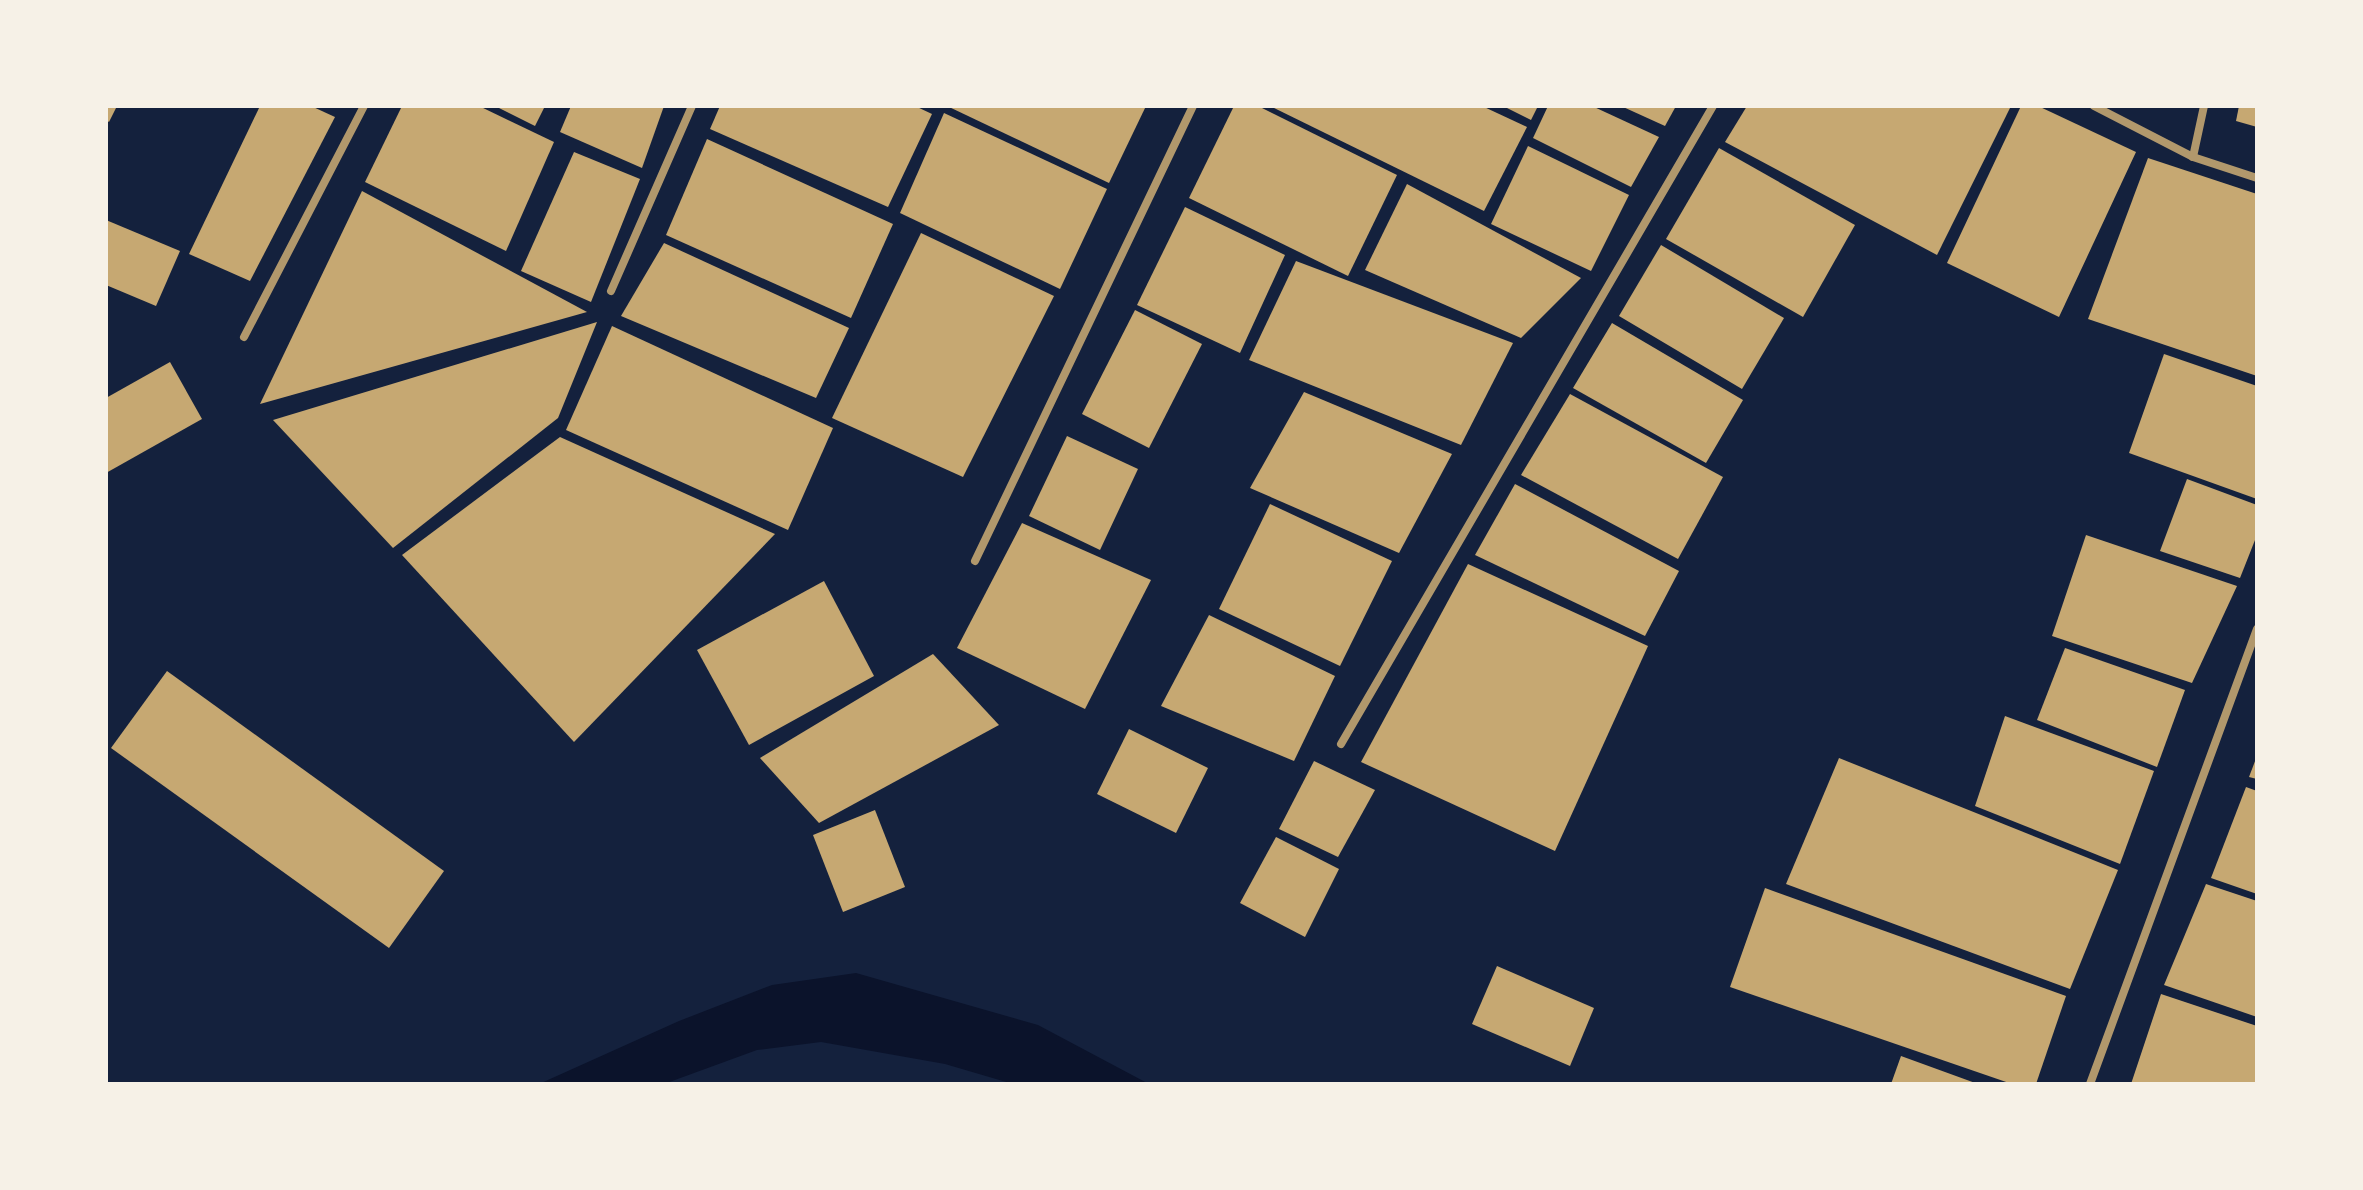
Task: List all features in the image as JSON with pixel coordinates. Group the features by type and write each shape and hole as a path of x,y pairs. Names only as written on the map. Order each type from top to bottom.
{"street":[{"path":"244,337 364,106"},
{"path":"611,291 692,106"},
{"path":"975,561 1193,106"},
{"path":"1341,744 1713,106"},
{"path":"2094,106 2193,157 2257,178"},
{"path":"2193,157 2204,106"},
{"path":"2090,1084 2257,629"}],"water":[{"path":"856,973 1038,1025 1149,1084 1013,1084 945,1064 821,1042 757,1050 664,1084 539,1084 679,1021 772,985"}],"building":[{"path":"106,106 117,106 109,122 106,120"},
{"path":"260,106 311,106 335,117 250,281 189,254"},
{"path":"402,106 479,106 554,142 506,251 365,182"},
{"path":"495,106 545,106 535,126"},
{"path":"571,106 664,106 642,168 560,132"},
{"path":"720,106 915,106 932,114 888,207 710,129"},
{"path":"947,106 1146,106 1109,183"},
{"path":"1234,106 1258,106 1397,175 1348,276 1189,198"},
{"path":"1270,106 1482,106 1527,127 1484,211"},
{"path":"1503,106 1538,106 1531,120"},
{"path":"1548,106 1592,106 1659,137 1631,187 1533,138"},
{"path":"1621,106 1676,106 1665,126"},
{"path":"1747,106 2011,106 1937,255 1725,142"},
{"path":"2021,106 2038,106 2136,152 2059,317 1947,263"},
{"path":"2239,106 2257,106 2257,127 2236,121"},
{"path":"944,113 1107,189 1060,289 900,213"},
{"path":"707,139 893,224 851,318 666,235"},
{"path":"1528,146 1629,195 1591,271 1491,224"},
{"path":"1719,148 1855,225 1803,317 1666,239"},
{"path":"574,152 640,179 591,302 521,271"},
{"path":"2148,158 2257,194 2257,376 2088,319"},
{"path":"1407,184 1581,278 1521,338 1365,270"},
{"path":"362,191 587,312 260,404"},
{"path":"1185,207 1285,255 1240,353 1137,305"},
{"path":"106,220 180,251 156,306 106,285"},
{"path":"921,233 1054,296 963,477 832,418"},
{"path":"664,243 849,328 816,398 621,316"},
{"path":"1661,245 1784,318 1742,389 1619,316"},
{"path":"1296,261 1513,343 1461,445 1249,360"},
{"path":"1135,310 1202,344 1149,448 1082,414"},
{"path":"597,322 558,418 393,548 273,420"},
{"path":"1612,323 1743,400 1706,463 1573,388"},
{"path":"612,326 833,428 788,530 566,430"},
{"path":"2164,354 2257,386 2257,499 2129,453"},
{"path":"170,362 202,419 106,473 106,398"},
{"path":"1304,392 1452,454 1399,553 1250,488"},
{"path":"1570,394 1723,477 1678,559 1521,475"},
{"path":"1067,436 1138,469 1100,550 1029,516"},
{"path":"560,437 775,534 574,742 402,555"},
{"path":"2187,479 2257,505 2257,535 2240,578 2160,551"},
{"path":"1515,484 1679,571 1645,636 1475,555"},
{"path":"1270,504 1392,561 1340,666 1219,609"},
{"path":"1022,523 1151,580 1085,709 957,648"},
{"path":"2086,535 2237,586 2192,683 2052,636"},
{"path":"1468,564 1648,646 1555,851 1361,762"},
{"path":"824,581 874,676 749,745 697,650"},
{"path":"1209,615 1335,676 1294,761 1161,706"},
{"path":"2065,648 2185,690 2157,767 2037,720"},
{"path":"933,654 999,725 819,823 760,758"},
{"path":"167,671 444,871 389,948 111,748"},
{"path":"2005,716 2154,771 2120,864 1975,806"},
{"path":"1129,729 1208,768 1176,833 1097,794"},
{"path":"2257,756 2257,779 2249,777"},
{"path":"1839,758 2118,870 2070,989 1786,884"},
{"path":"1314,761 1375,790 1338,857 1279,829"},
{"path":"2246,787 2257,791 2257,894 2211,878"},
{"path":"875,810 905,887 843,912 813,835"},
{"path":"1276,837 1339,869 1305,937 1240,903"},
{"path":"2206,884 2257,901 2257,1017 2164,985"},
{"path":"1765,888 2066,996 2036,1084 2012,1084 1730,987"},
{"path":"1497,966 1594,1008 1570,1066 1472,1024"},
{"path":"2161,994 2257,1026 2257,1084 2131,1084"},
{"path":"1901,1056 1978,1084 1891,1084"}]}
